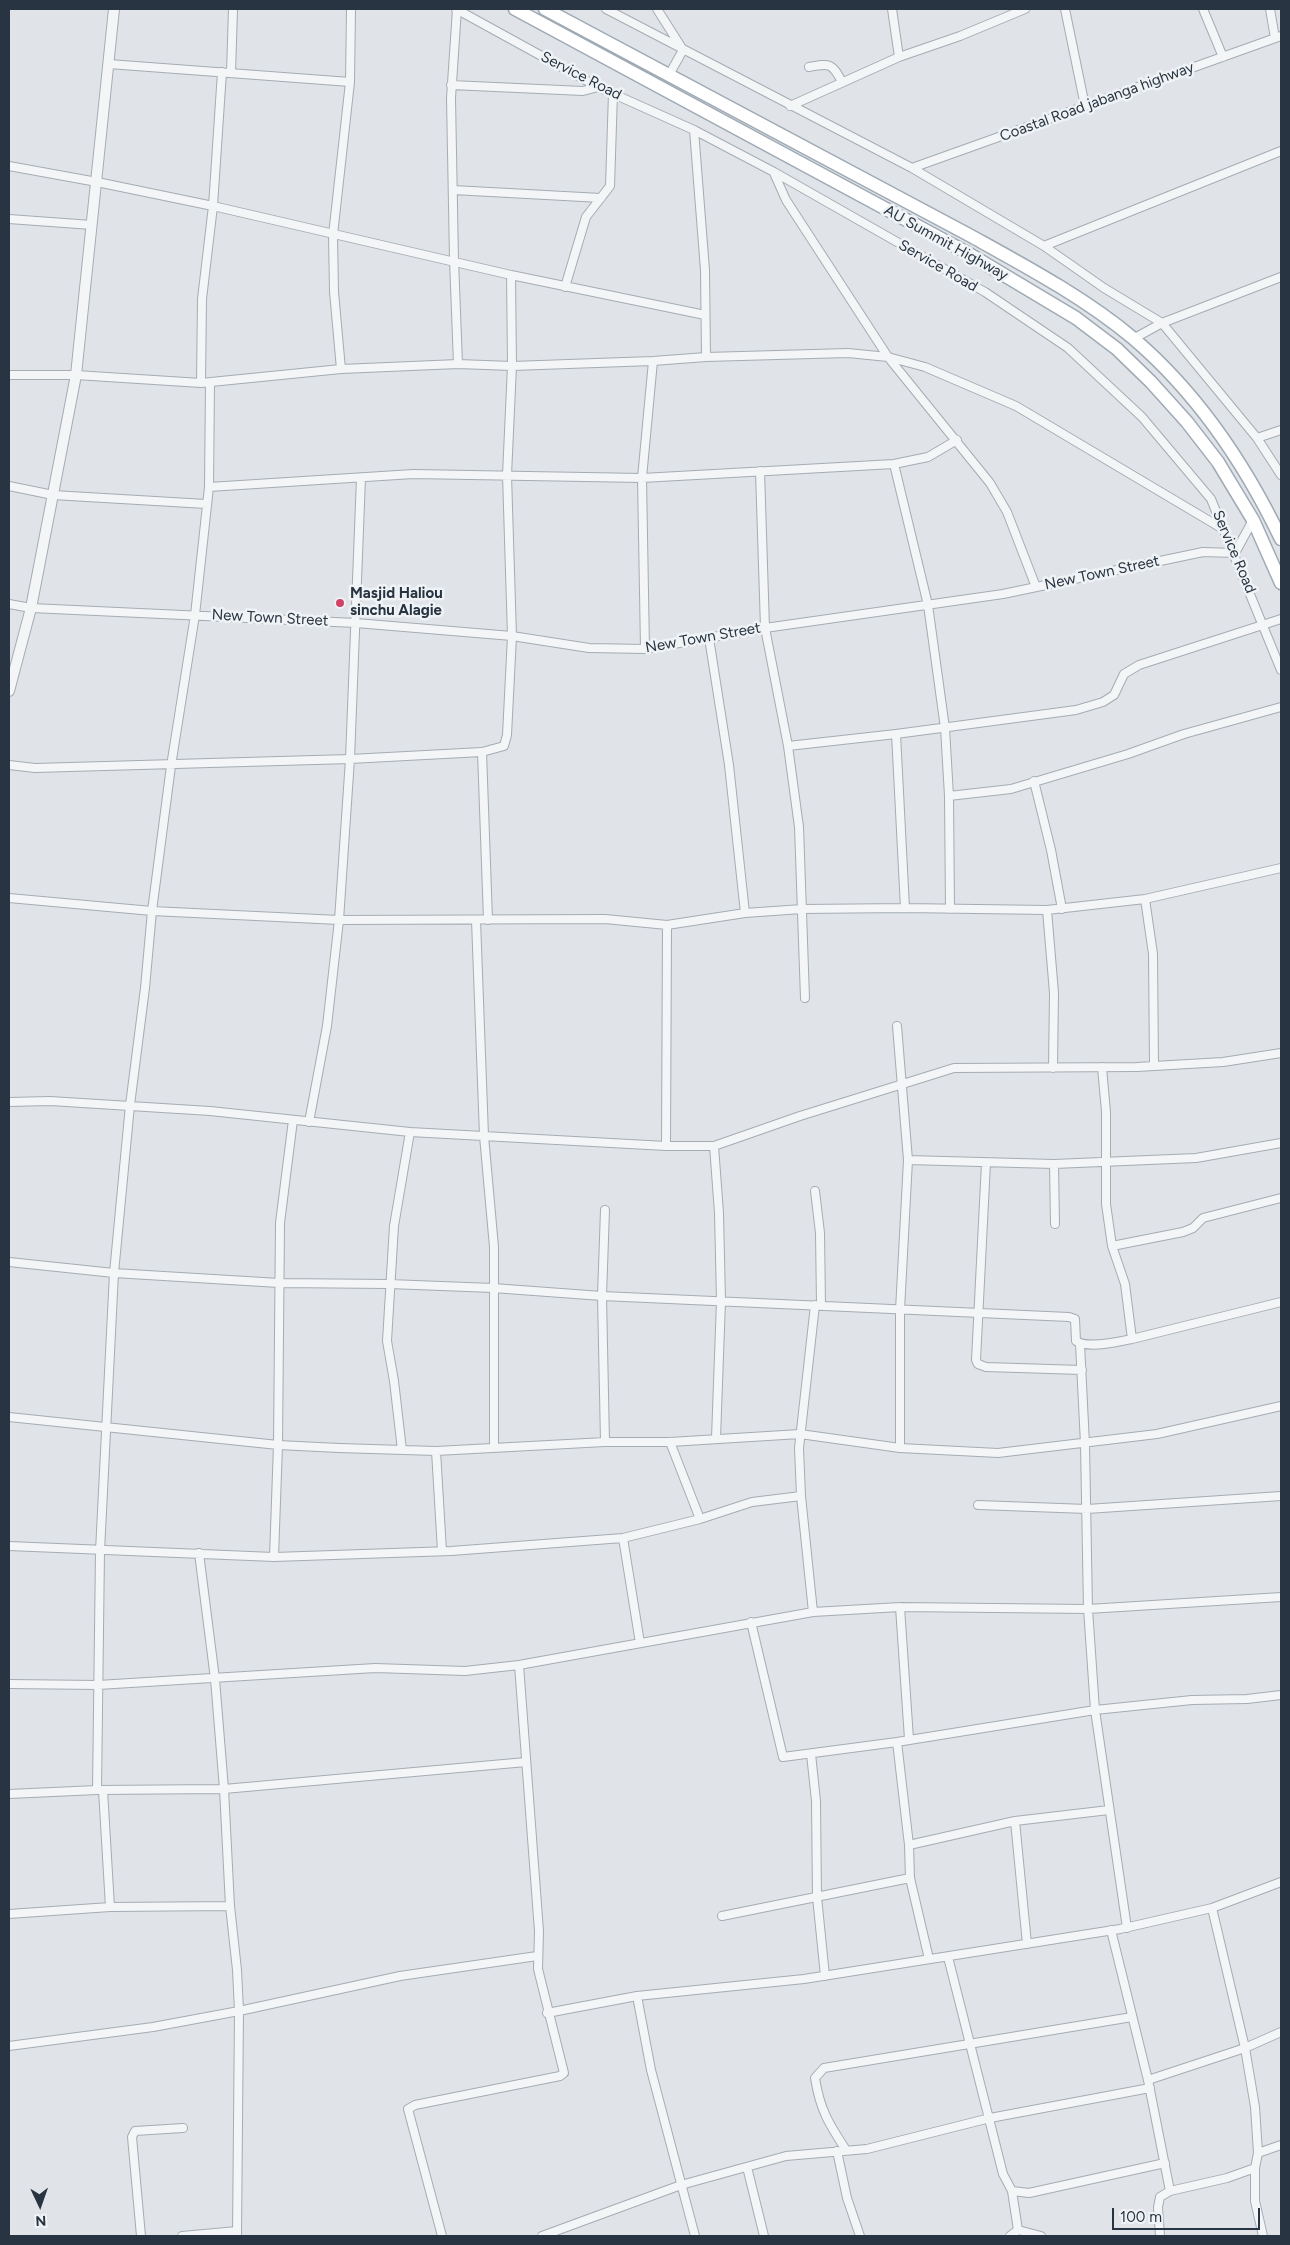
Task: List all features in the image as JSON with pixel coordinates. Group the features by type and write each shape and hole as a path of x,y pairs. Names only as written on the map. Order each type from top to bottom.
{"main road":[{"name":"AU Summit Highway","path":"515,9 964,251 1076,318 1117,349 1152,382 1187,422 1218,462 1252,520 1281,583"},
{"name":"AU Summit Highway","path":"545,9 1030,269 1086,304 1133,339 1164,368 1201,410 1232,451 1250,479 1281,539"}],"street":[{"path":"9,691 31,608 76,376 114,9"},
{"path":"231,73 233,9"},
{"path":"341,369 334,292 332,235 350,82 351,9"},
{"path":"456,9 451,85 458,364"},
{"name":"Service Road","path":"456,9 598,87 694,130 774,172 985,292 1068,348 1142,417 1211,499 1264,624 1281,670"},
{"path":"606,9 912,168 1044,246 1104,288 1162,323 1257,438 1281,475"},
{"path":"657,9 683,50"},
{"path":"892,9 899,57"},
{"path":"790,106 899,57 960,36 1025,9"},
{"path":"1065,9 1086,106"},
{"path":"1203,9 1223,57"},
{"path":"1270,9 1278,37"},
{"name":"Coastal Road jabanga highway","path":"912,168 1278,37"},
{"path":"669,75 683,50"},
{"path":"109,64 350,82"},
{"path":"809,67 832,65 842,82"},
{"path":"201,383 202,299 213,206 222,72"},
{"path":"451,85 583,91 598,87"},
{"path":"565,287 586,217 610,186 613,93"},
{"path":"694,130 706,270 706,356"},
{"path":"1044,246 1281,151"},
{"path":"9,166 213,206 332,235 454,260 565,287 705,315"},
{"path":"774,172 786,200 888,357 990,483 1007,512 1036,587"},
{"path":"453,190 601,198"},
{"path":"9,219 92,225"},
{"path":"9,765 35,768 171,766 482,752 504,746 507,735 512,636 507,475 512,366 512,275"},
{"path":"1133,339 1162,323 1281,277"},
{"path":"9,375 76,376 210,383 341,369 458,364 512,366 653,361 706,356 848,353 888,357 925,367 1016,406 1223,529"},
{"path":"645,649 642,478 653,361"},
{"path":"110,1907 100,1790 98,1685 100,1551 108,1428 114,1273 130,1106 145,988 152,911 171,766 195,615 206,504 210,487 210,383"},
{"path":"1257,438 1281,430"},
{"path":"210,487 414,474 642,478 894,464 928,457 957,440"},
{"path":"894,464 928,605 945,728 949,796 950,909"},
{"path":"760,471 765,628 788,746 799,827 805,998"},
{"path":"309,1122 327,1026 338,920 350,759 360,478"},
{"path":"9,486 53,495 206,504"},
{"path":"1234,553 1252,520"},
{"name":"New Town Street","path":"9,604 31,608 356,623 512,636 589,648 645,649 765,628 928,605 1036,587 1204,552 1234,553"},
{"path":"788,746 945,728 1076,710 1103,702 1114,695 1124,674 1139,665 1281,619"},
{"path":"709,638 728,765 745,913"},
{"path":"949,796 1011,789 1128,754 1184,734 1281,707"},
{"path":"896,734 905,908"},
{"path":"482,752 488,920"},
{"path":"1034,782 1051,850 1062,909"},
{"path":"9,898 152,911 338,920 605,919 667,925 745,913 802,909 1062,909 1145,899 1281,868"},
{"path":"1145,899 1153,954 1154,1066"},
{"path":"1047,910 1054,993 1053,1068"},
{"path":"476,920 484,1136 494,1247 494,1448"},
{"path":"666,1146 667,925"},
{"path":"897,1026 908,1160 900,1310 900,1448"},
{"path":"9,1102 50,1101 210,1111 410,1132 666,1146 714,1146 800,1116 954,1068 1154,1066 1223,1062 1281,1053"},
{"path":"1102,1067 1106,1112 1106,1204 1112,1246 1125,1284 1132,1339"},
{"path":"274,1557 278,1445 280,1223 293,1120"},
{"path":"402,1450 387,1341 394,1226 410,1132"},
{"path":"908,1160 932,1159 986,1163 1054,1164 1196,1158 1281,1143"},
{"path":"714,1146 719,1213 721,1301 716,1438"},
{"path":"986,1163 976,1360 981,1366 1082,1370"},
{"path":"1054,1164 1055,1224"},
{"path":"813,1612 801,1496 799,1448 818,1305 820,1233 815,1191"},
{"path":"1112,1246 1183,1232 1193,1228 1203,1218 1281,1198"},
{"path":"605,1210 602,1296 606,1442"},
{"path":"9,1262 114,1273 279,1283 389,1284 493,1288 602,1296 818,1305 1075,1319 1076,1341 1080,1344 1082,1370 1088,1609 1094,1710 1127,1928"},
{"path":"1080,1344 1107,1344 1132,1339 1281,1302"},
{"path":"9,1417 278,1445 402,1450 436,1451 606,1442 670,1442 800,1434 900,1448 998,1453 1157,1434 1281,1406"},
{"path":"670,1442 700,1519"},
{"path":"436,1451 442,1551"},
{"path":"9,1546 274,1557 442,1551 623,1538 700,1519 752,1502 801,1496"},
{"path":"978,1505 1086,1509 1281,1496"},
{"path":"623,1538 640,1643"},
{"path":"182,2236 237,2234 239,2011 215,1679 199,1553"},
{"path":"9,1684 98,1685 374,1668 464,1671 519,1665 813,1612 900,1607 1088,1609 1281,1597"},
{"path":"900,1607 910,1738"},
{"path":"751,1622 783,1757 897,1742 910,1738 1094,1710 1192,1700 1247,1699 1281,1695"},
{"path":"442,2236 408,2109 415,2105 560,2076 564,2073 538,1969 539,1931 519,1665"},
{"path":"897,1742 909,1845 910,1878 929,1959"},
{"path":"811,1754 816,1801 817,1897 825,1976"},
{"path":"9,1794 100,1790 224,1789 526,1762"},
{"path":"909,1845 1015,1821 1109,1810"},
{"path":"1015,1821 1027,1944"},
{"path":"722,1916 910,1878"},
{"path":"548,2012 637,1996 825,1976 1127,1928 1212,1908 1281,1882"},
{"path":"9,1914 110,1907 230,1906"},
{"path":"1212,1908 1246,2048 1255,2107 1258,2153 1255,2168 1255,2201 1263,2236"},
{"path":"1111,1930 1149,2084 1170,2191"},
{"path":"9,2046 153,2027 239,2011 400,1976 537,1956"},
{"path":"948,1957 972,2043 1003,2174 1012,2190 1018,2230"},
{"path":"637,1996 651,2070 695,2236"},
{"path":"846,2150 826,2119 818,2095 816,2078 824,2068 1132,2017"},
{"path":"542,2236 681,2185 786,2156 867,2149 990,2118 1149,2084 1246,2048 1281,2032"},
{"path":"141,2236 132,2136 135,2132 183,2128"},
{"path":"1258,2153 1281,2145"},
{"path":"837,2151 847,2198 860,2236"},
{"path":"1012,2190 1030,2193 1165,2163"},
{"path":"747,2167 764,2236"},
{"path":"1160,2236 1158,2207 1160,2197 1170,2191 1227,2178 1255,2168"},
{"path":"1010,2236 1018,2230"},
{"path":"1018,2230 1041,2236"}],"place":[{"name":"Masjid Haliou sinchu Alagie","path":"340,603"}]}
